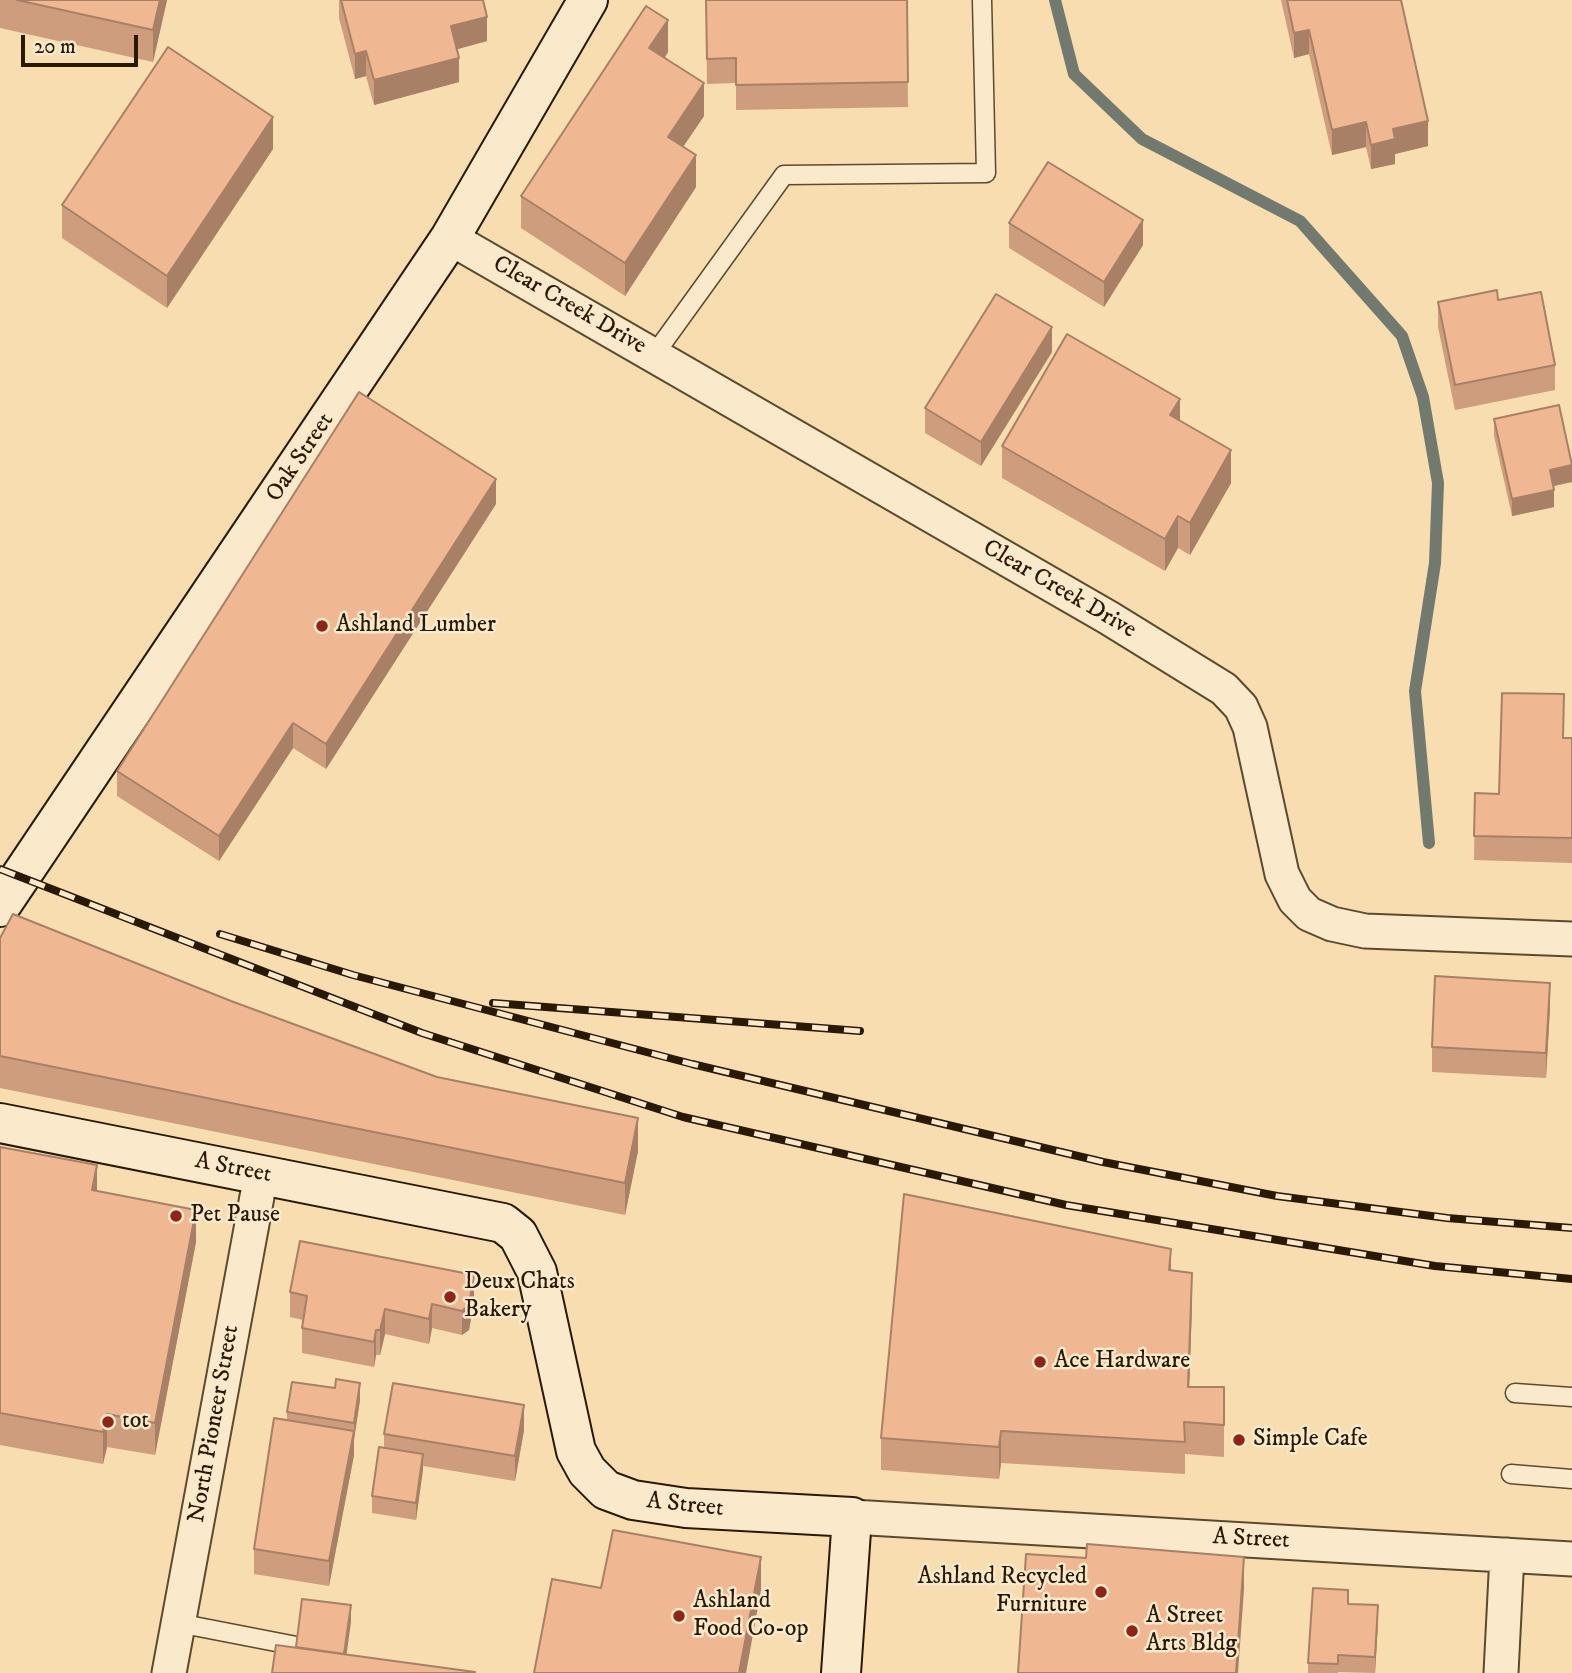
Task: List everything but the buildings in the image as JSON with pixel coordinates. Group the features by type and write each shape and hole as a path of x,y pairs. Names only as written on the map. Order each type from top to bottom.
{"street":[{"name":"Oak Street","path":"0,907 450,237 588,0"},
{"name":"Clear Creek Drive","path":"450,237 1097,611 1224,689 1241,707 1250,727 1282,874 1295,900 1309,914 1332,924 1365,930 1572,939"},
{"name":"A Street","path":"0,1123 503,1223 518,1235 537,1272 576,1451 587,1471 606,1490 634,1500 686,1508 1572,1559"},
{"name":"North Pioneer Street","path":"169,1673 261,1175"},
{"path":"841,1673 852,1517"},
{"path":"1501,1673 1507,1555"}],"lane":[{"path":"654,355 783,175 986,173 982,0"},
{"path":"1515,1393 1572,1397"},
{"path":"1511,1474 1572,1479"},
{"path":"178,1623 340,1655"}],"waterway":[{"path":"1055,0 1074,74 1142,139 1300,221 1402,336 1423,397 1438,483 1435,563 1415,691 1429,843"}],"railway":[{"path":"0,869 422,1033 683,1117 1066,1205 1435,1266 1572,1279"},
{"path":"220,934 353,975 692,1064 1103,1162 1277,1196 1447,1218 1572,1228"},
{"path":"493,1003 860,1031"}],"place":[{"name":"Ashland Lumber","path":"322,626"},
{"name":"Pet Pause","path":"176,1216"},
{"name":"Deux Chats Bakery","path":"450,1297"},
{"name":"Ace Hardware","path":"1040,1362"},
{"name":"tot","path":"108,1422"},
{"name":"Simple Cafe","path":"1239,1440"},
{"name":"Ashland Recycled Furniture","path":"1101,1592"},
{"name":"Ashland Food Co-op","path":"679,1616"},
{"name":"A Street Arts Bldg","path":"1132,1631"}]}
